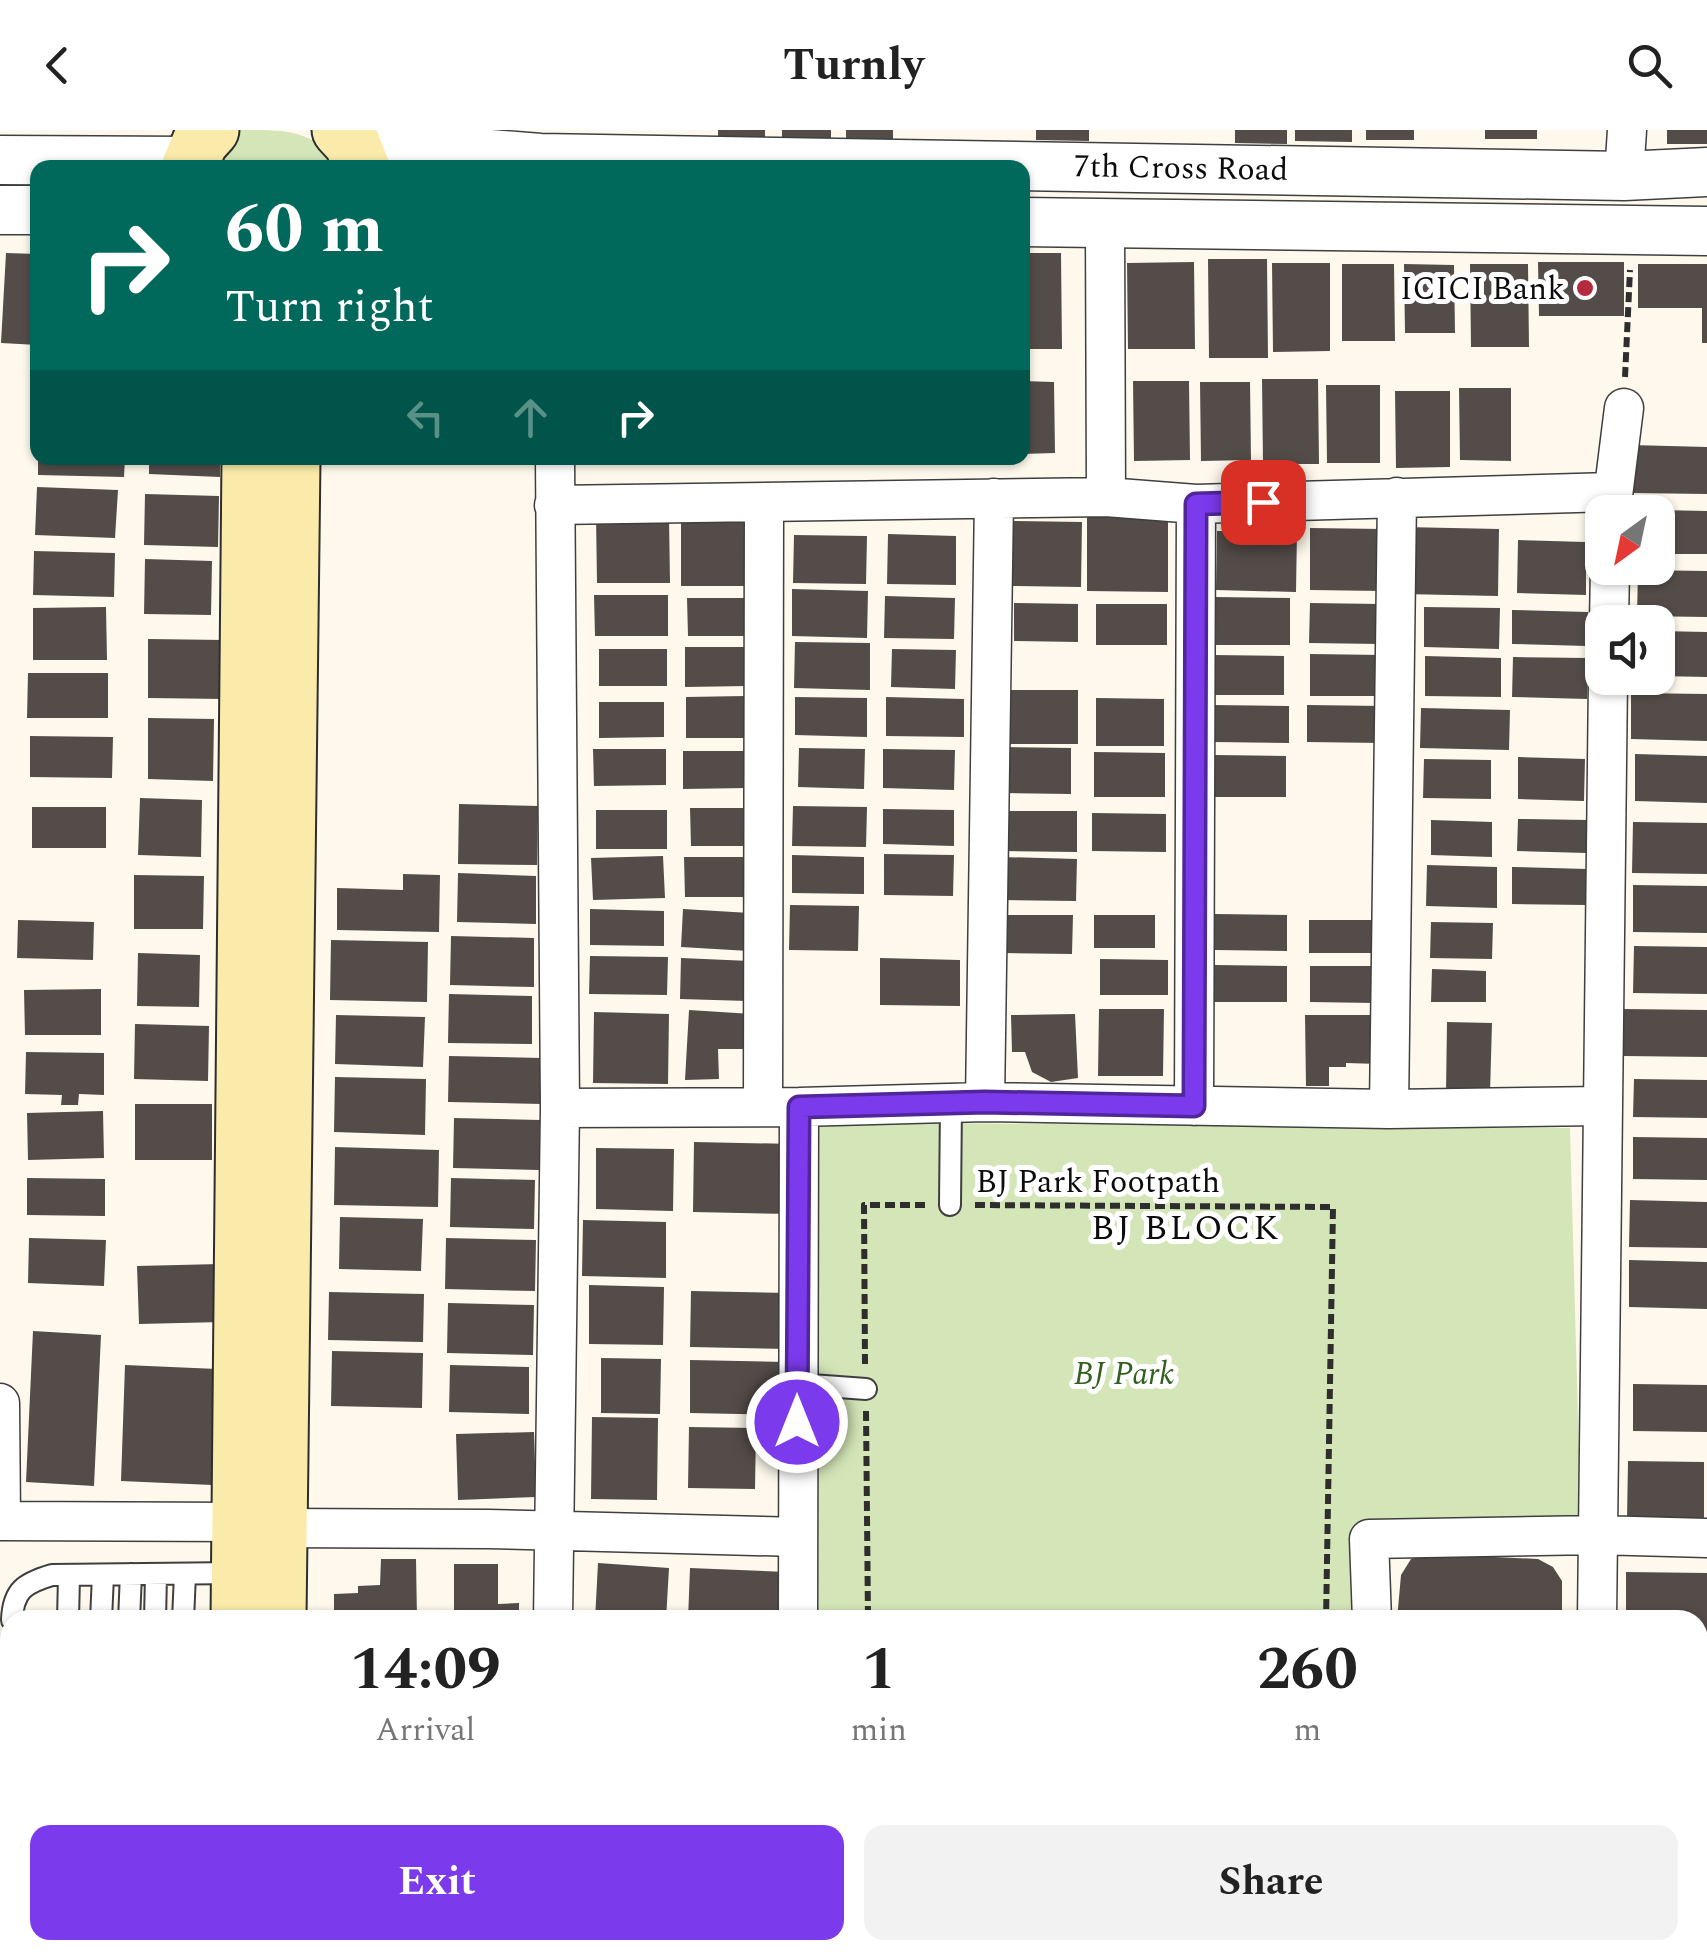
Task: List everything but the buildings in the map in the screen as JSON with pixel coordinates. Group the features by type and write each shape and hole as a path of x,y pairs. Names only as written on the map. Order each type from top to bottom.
{"main road":[{"path":"250,465 249,1561 273,1610"},
{"path":"249,1561 292,465"}],"street":[{"name":"7th Cross Road","path":"352,149 442,150 539,144 826,160"},
{"path":"2,150 197,153"},
{"name":"7th Cross Road","path":"1030,166 1460,172 1626,153 1707,172"},
{"path":"1460,172 1462,228"},
{"path":"0,210 30,210"},
{"name":"7th Cross Road","path":"1030,222 1707,231"},
{"path":"1106,224 1106,498"},
{"path":"1612,495 1624,408"},
{"path":"554,1610 560,1108 555,465"},
{"path":"554,505 994,498 1106,498 1196,504 1397,497 1585,501"},
{"path":"1388,1109 1397,497"},
{"path":"968,1102 994,498"},
{"path":"764,504 781,1107 797,1384 798,1610"},
{"path":"1194,1106 1196,504"},
{"path":"1597,1610 1608,695"},
{"path":"560,1108 968,1102 1388,1109 1601,1106"},
{"path":"0,1403 1,1521 249,1561 488,1528 798,1536"},
{"path":"1372,1610 1369,1539 1596,1535 1707,1538"}],"lane":[{"path":"950,1205 968,1102"},
{"path":"797,1384 866,1389"},
{"path":"13,1610 13,1602 29,1582 52,1576 184,1574 249,1561"},
{"path":"129,1610 131,1574"},
{"path":"155,1610 156,1574"},
{"path":"183,1610 184,1574"},
{"path":"102,1610 104,1575"},
{"path":"68,1610 69,1576"}],"path":[{"path":"1624,408 1632,230"},
{"name":"BJ Park Footpath","path":"868,1610 864,1205 1333,1206 1326,1610"}],"green space":[{"path":"241,130 287,132 310,139 334,160 215,160 223,145"},
{"name":"BJ Park","path":"812,1122 1570,1128 1581,1528 1356,1528 1355,1610 810,1610"}],"place":[{"name":"ICICI Bank","path":"1585,288"}],"district":[{"name":"BJ BLOCK","path":"1186,1227"}],"route":[{"path":"797,1422 799,1107 985,1102 1194,1106 1196,504 1263,502"}]}
